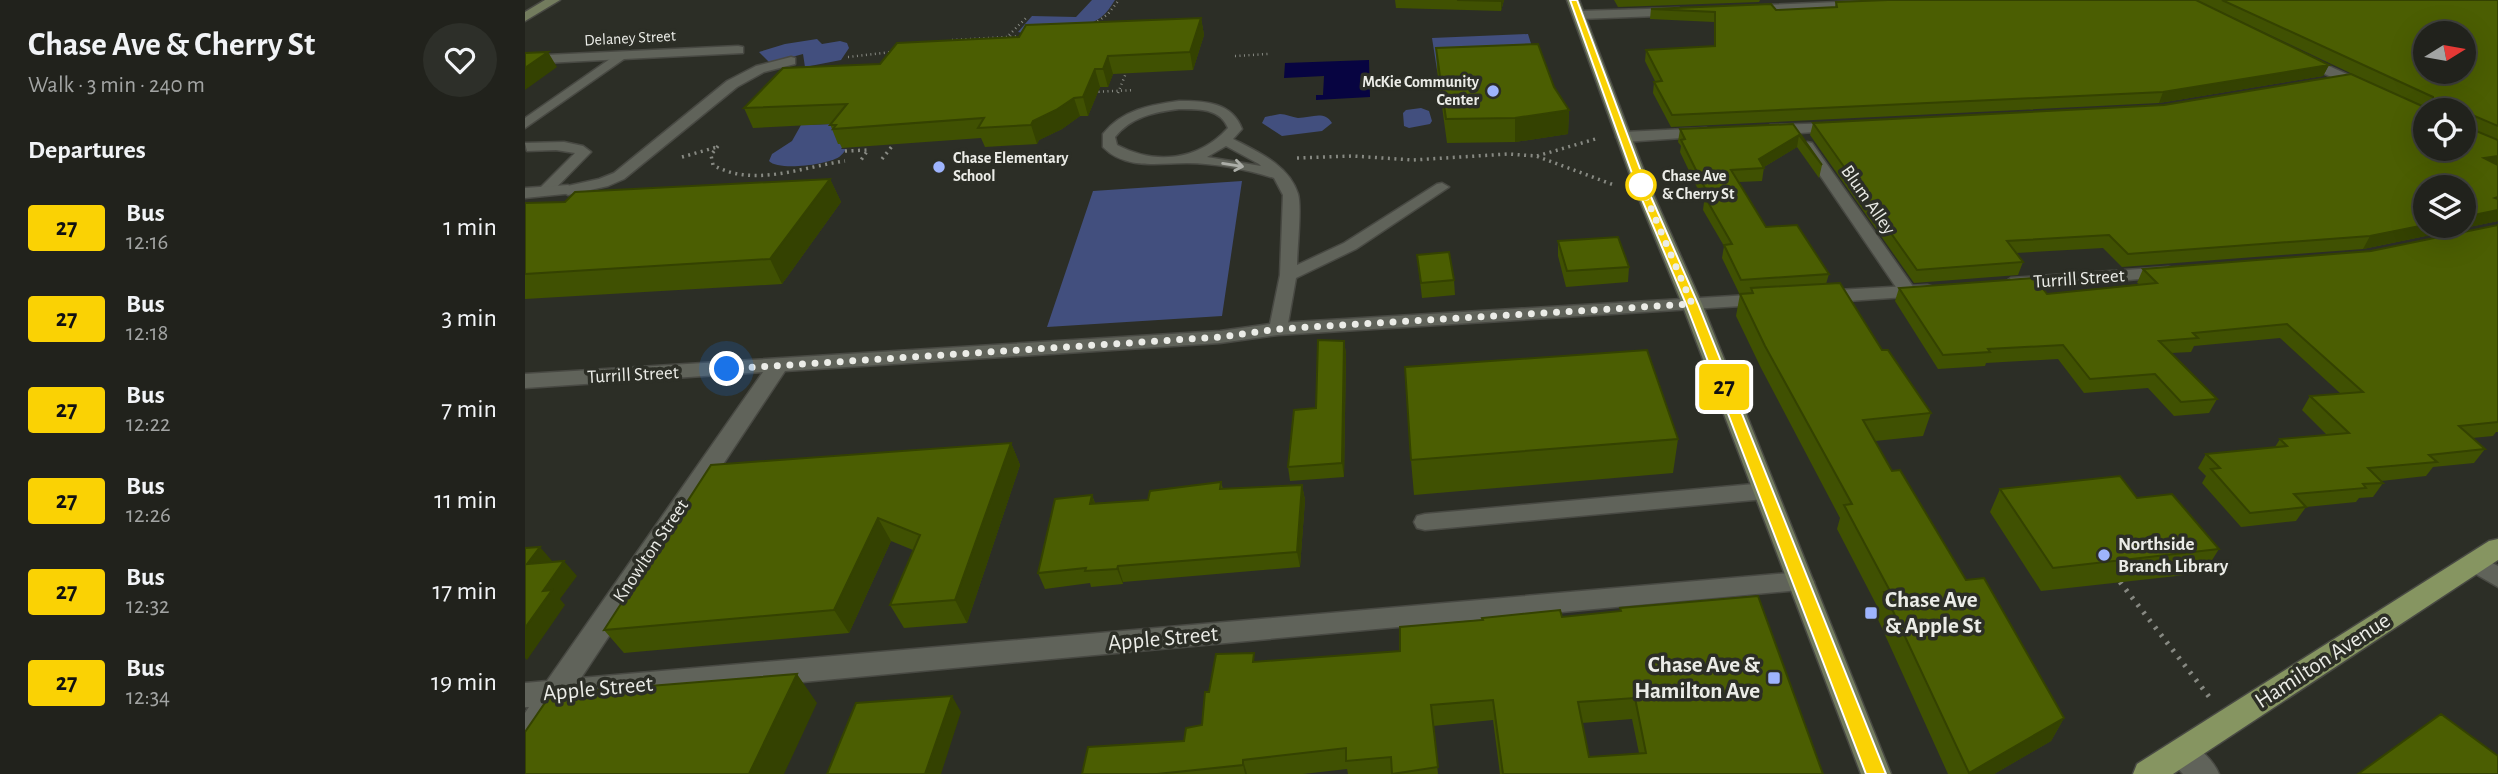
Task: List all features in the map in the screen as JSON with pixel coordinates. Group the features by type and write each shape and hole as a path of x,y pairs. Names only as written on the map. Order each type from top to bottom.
{"main road":[{"name":"Hamilton Avenue","path":"2148,774 2498,548"}],"street":[{"path":"525,17 554,0"},
{"path":"1738,10 1803,4 1878,4"},
{"path":"1699,11 1576,7 1643,190 1692,304 1876,774"},
{"name":"Delaney Street","path":"525,60 738,50"},
{"path":"2287,50 2380,94"},
{"path":"2320,83 2346,79"},
{"path":"1757,131 1851,126"},
{"path":"1624,137 1718,132"},
{"path":"525,193 568,190"},
{"name":"Turrill Street","path":"1991,286 2184,271"},
{"name":"Turrill Street","path":"525,381 1220,337 1278,329 1949,289"},
{"name":"Knowlton Street","path":"525,737 778,366"},
{"name":"Apple Street","path":"525,695 1801,582"},
{"path":"2181,752 2204,774"}],"lane":[{"path":"525,124 620,56"},
{"path":"568,190 603,183 619,176 732,84 759,69 791,61"},
{"path":"1179,105 1199,105 1224,112 1233,120 1235,129 1227,141 1207,153 1185,159 1162,162 1132,159 1110,147 1108,137 1115,127 1138,113 1179,105"},
{"name":"Blum Alley","path":"1796,129 1908,292"},
{"path":"1227,141 1264,161 1280,176 1291,195 1288,275 1278,329"},
{"path":"527,147 557,146 578,148 584,152 544,192"},
{"path":"1185,159 1256,169 1280,176"},
{"path":"1288,275 1350,246 1442,187"},
{"path":"1425,522 1765,491"},
{"path":"2475,563 2498,578"}],"path":[{"path":"1088,26 1108,14 1119,0"},
{"path":"1008,35 1028,16"},
{"path":"1094,23 1100,26 1098,28"},
{"path":"943,42 1034,35"},
{"path":"1008,47 1017,36"},
{"path":"848,57 902,51"},
{"path":"1235,56 1268,54"},
{"path":"1536,156 1566,149 1590,138 1624,137"},
{"path":"882,159 893,145"},
{"path":"717,146 711,155 713,165 719,171 734,174 767,175 845,160"},
{"path":"845,151 868,150 861,160"},
{"path":"1286,159 1353,156 1413,160 1507,154 1536,156 1575,168 1608,184 1643,190"},
{"path":"2120,582 2229,722"}],"shaded area":[{"path":"1092,0 1115,0 1102,16 1083,26 1048,33 1018,32 1032,16 1076,17"},
{"path":"1528,34 1538,66 1437,70 1432,38"},
{"path":"817,39 822,44 840,41 847,43 849,48 841,60 805,67 803,54 770,63 759,52 785,44"},
{"path":"1369,60 1370,97 1316,100 1316,95 1323,95 1324,76 1284,78 1285,63"},
{"path":"1421,108 1429,111 1432,121 1430,124 1409,128 1404,126 1403,113"},
{"path":"1280,114 1298,118 1321,116 1332,123 1322,131 1282,136 1262,123 1265,117"},
{"path":"834,124 839,144 845,144 841,149 846,149 839,157 803,166 782,166 769,161 772,154 792,141 801,125"},
{"path":"1242,181 1222,316 1047,327 1093,191"}],"building":[{"path":"2196,0 2329,65 2163,92 1672,115 1654,82 1662,81 1646,50 1715,46 1715,12 1651,9 1771,4 1776,10 1837,7 1836,2"},
{"path":"2222,0 2498,0 2498,126 2476,117 2476,98 2433,98"},
{"path":"1201,18 1190,52 1108,56 1103,69 1095,69 1083,97 1074,98 1033,121 1031,125 978,128 984,118 833,129 836,125 830,125 847,104 744,108 783,68 880,64 897,43 1019,37 1026,25"},
{"name":"McKie Community Center","path":"1538,44 1554,87 1569,110 1515,118 1446,119 1436,48"},
{"path":"548,52 525,68 525,53"},
{"path":"2351,74 2413,102 2413,161 2476,161 2476,131 2498,140 2498,156 2484,158 2498,165 2498,197 2495,198 2498,199 2498,210 2476,215 2476,175 2413,175 2413,227 2370,236 2128,254 2109,235 2007,241 2023,262 1917,270 1813,123 2164,105"},
{"path":"1793,124 1822,165 1799,135 1759,159 1764,168 1731,170 1766,227 1797,225 1829,274 1741,280 1724,245 1732,244 1705,197 1709,196 1681,140 1685,139 1680,129"},
{"path":"830,179 770,259 525,274 525,203 565,202 575,192"},
{"path":"2498,225 2498,422 2459,426 2485,449 2429,455 2437,462 2368,468 2383,483 2363,484 2366,488 2294,494 2306,507 2250,513 2211,469 2220,468 2206,454 2287,446 2280,439 2349,433 2310,396 2363,392 2287,324 2193,333 2198,338 2159,341 2217,399 2181,402 2155,374 2090,379 2063,345 1988,349 1990,352 1943,355 1899,288 2035,278 2047,294 2157,283 2143,269 2371,251 2434,238 2476,238 2476,230"},
{"path":"1618,237 1629,267 1567,271 1558,241"},
{"path":"1449,252 1454,280 1421,283 1417,255"},
{"path":"1840,283 1882,350 1888,350 1931,413 1863,420 1892,471 1900,470 1966,580 1984,578 2064,718 1969,773 1884,592 1890,591 1844,505 1852,504 1765,346 1740,294 1753,293 1751,288"},
{"path":"1318,340 1344,341 1342,463 1288,467 1294,410 1316,408"},
{"path":"1647,350 1678,439 1411,460 1405,367"},
{"path":"1011,443 955,600 890,605 920,535 878,518 834,610 604,630 711,465"},
{"path":"2120,476 2137,498 2172,494 2219,549 2053,568 2000,489"},
{"path":"1221,482 1220,489 1302,485 1297,552 1118,566 1117,569 1085,571 1086,568 1038,573 1055,499 1092,495 1090,504 1148,500 1150,491"},
{"path":"540,547 527,564 564,561 543,591 552,590 525,628 525,548"},
{"path":"1758,596 1823,774 1503,774 1493,700 1431,705 1438,767 1392,774 1391,757 1346,761 1346,748 1243,760 1243,765 1157,774 1082,774 1088,747 1184,741 1186,728 1202,725 1205,692 1209,692 1216,654 1254,653 1253,662 1400,651 1400,627 1560,610 1562,617 1621,611 1620,608","holes":["1635,698 1646,753 1589,757 1578,702"]},
{"path":"797,674 749,774 525,774 525,732 551,694"},
{"path":"952,696 925,774 827,774 856,703"},
{"path":"2441,714 2498,756 2498,774 2358,774"}],"bus line":[{"name":"27","path":"1573,0 1643,190 1692,304 1876,774"}],"place":[{"name":"McKie Community Center","path":"1493,91"},
{"name":"Chase Elementary School","path":"939,167"},
{"name":"Chase Ave & Cherry St","path":"1641,185"},
{"name":"Northside Branch Library","path":"2104,555"},
{"name":"Chase Ave & Apple St","path":"1871,613"},
{"name":"Chase Ave & Hamilton Ave","path":"1774,678"}],"route":[{"path":"727,369 1220,337 1278,329 1692,304 1641,185"}]}
